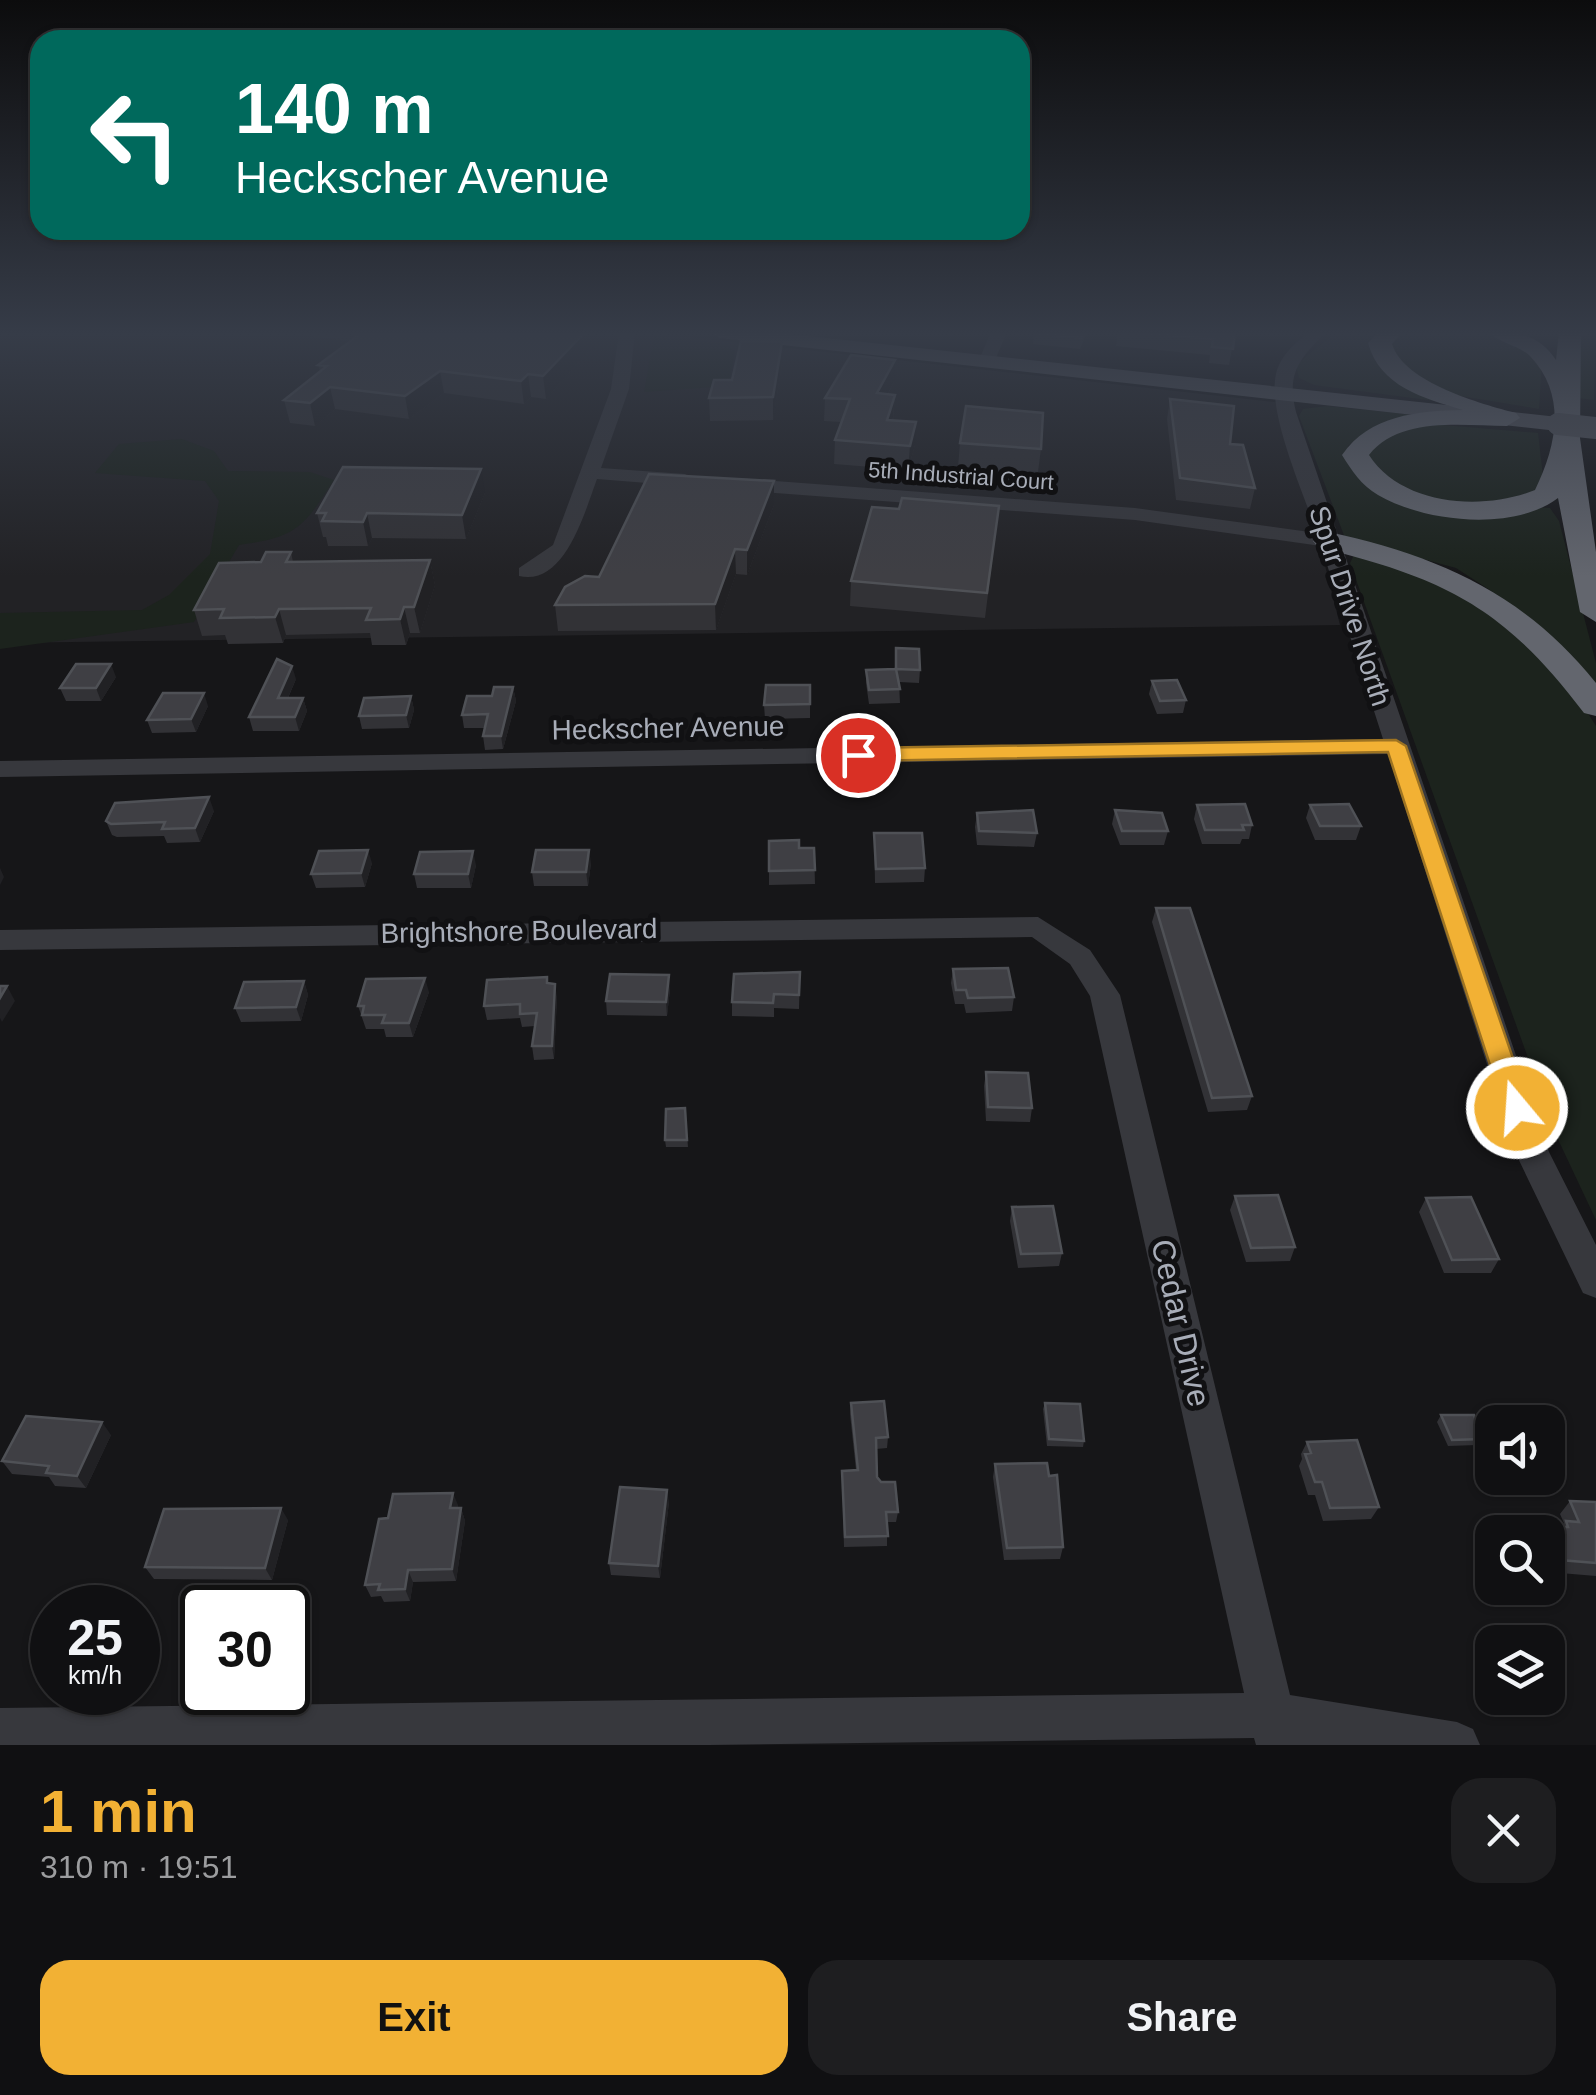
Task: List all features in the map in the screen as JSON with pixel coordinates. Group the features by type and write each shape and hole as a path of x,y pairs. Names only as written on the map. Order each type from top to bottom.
{"highway":[{"path":"1495,413 1506,418"},
{"path":"1565,413 1572,508 1596,612"},
{"path":"1506,418 1398,425 1362,442 1355,455 1360,470 1402,496 1484,510 1511,509 1546,496 1566,453"},
{"path":"1328,540 1398,555 1472,586 1541,639 1596,706"}],"main road":[{"path":"1465,413 1596,428"}],"street":[{"path":"526,572 562,548 612,413"},
{"name":"Spur Drive North","path":"1288,413 1532,1152 1596,1282"},
{"name":"5th Industrial Court","path":"590,473 1135,514 1328,540"},
{"name":"Heckscher Avenue","path":"0,769 1396,746"},
{"name":"Brightshore Boulevard","path":"0,940 1038,927"},
{"name":"Cedar Drive","path":"1038,927 1080,956 1106,995 1275,1730"},
{"path":"0,1730 1275,1730 1457,1745"}],"shaded area":[{"path":"0,413 1287,413 1340,625 0,643"},
{"path":"1299,416 1426,416 1372,429 1348,446 1347,462 1398,498 1550,508 1559,521 1596,663 1596,690 1499,596 1456,568 1345,538"},
{"path":"1431,424 1538,433 1544,485 1535,497 1474,508 1394,489 1362,449 1385,434"},
{"path":"182,439 214,451 228,471 310,472 334,480 297,528 274,538 239,545 194,622 0,649 0,613 142,610 169,595 210,554 219,501 205,481 95,473 119,444"},
{"path":"1354,555 1448,578 1568,682 1596,726 1596,1220 1555,1133 1350,563"}],"building":[{"path":"845,413 889,413 887,420 916,422 910,446 835,440"},
{"path":"965,413 1043,413 1041,449 960,443"},
{"path":"1172,413 1233,413 1230,444 1243,445 1255,488 1180,478"},
{"path":"343,467 481,469 462,515 367,513 363,522 322,521 326,513 317,513"},
{"path":"649,474 774,481 747,550 735,549 715,604 555,605 565,587 585,576 599,577"},
{"path":"902,498 999,506 987,593 851,581 872,507 899,509"},
{"path":"266,552 291,552 286,562 430,560 414,607 404,607 400,619 366,620 371,608 279,609 275,617 220,618 224,609 194,610 219,563 261,562"},
{"path":"896,648 919,649 920,670 896,669"},
{"path":"277,659 292,666 278,698 303,698 295,717 249,717"},
{"path":"76,664 111,664 96,688 60,688"},
{"path":"896,669 900,689 869,690 866,670"},
{"path":"1177,680 1186,700 1160,701 1152,681"},
{"path":"766,685 810,685 810,704 764,705"},
{"path":"494,687 513,687 501,736 483,736 488,714 462,715 467,696 492,696"},
{"path":"163,693 204,693 191,719 147,720"},
{"path":"411,696 406,715 359,716 364,698"},
{"path":"209,797 195,828 162,829 165,822 106,821 115,803"},
{"path":"1245,804 1252,825 1242,825 1244,830 1205,830 1197,805"},
{"path":"1349,804 1361,826 1320,826 1310,805"},
{"path":"1033,810 1037,833 979,831 977,813"},
{"path":"1115,810 1162,813 1168,831 1122,831"},
{"path":"874,833 922,833 925,868 876,869"},
{"path":"799,840 799,848 814,848 815,870 769,871 769,841"},
{"path":"368,850 361,873 311,874 319,851"},
{"path":"536,850 589,850 586,872 532,872"},
{"path":"473,851 468,874 414,874 420,852"},
{"path":"1156,908 1190,908 1252,1096 1212,1098"},
{"path":"1008,968 1014,997 968,998 966,990 956,990 953,969"},
{"path":"800,972 799,995 774,994 773,1003 732,1002 734,974"},
{"path":"610,974 669,975 666,1002 606,1001"},
{"path":"547,977 547,983 555,984 552,1046 532,1046 537,1013 520,1014 520,1004 484,1006 487,980"},
{"path":"425,978 409,1023 382,1023 385,1015 362,1015 364,1006 358,1006 366,979"},
{"path":"304,981 296,1007 235,1008 244,982"},
{"path":"986,1072 1028,1073 1032,1108 988,1107"},
{"path":"685,1108 687,1140 665,1140 666,1109"},
{"path":"1278,1195 1295,1247 1251,1248 1235,1196"},
{"path":"1471,1197 1499,1259 1452,1260 1426,1198"},
{"path":"1053,1206 1062,1253 1021,1254 1012,1207"},
{"path":"884,1401 888,1437 876,1438 877,1477 881,1482 895,1482 898,1512 886,1512 888,1536 845,1537 842,1471 858,1470 851,1403"},
{"path":"1045,1403 1080,1404 1084,1441 1049,1439"},
{"path":"1441,1415 1474,1415 1475,1439 1452,1440"},
{"path":"26,1416 102,1422 77,1476 46,1473 49,1466 2,1461"},
{"path":"1357,1440 1379,1507 1330,1508 1322,1482 1315,1482 1305,1454 1311,1453 1307,1442"},
{"path":"1047,1463 1049,1476 1057,1475 1063,1547 1007,1548 995,1464"},
{"path":"620,1487 667,1490 658,1566 609,1563"},
{"path":"453,1493 450,1508 461,1508 452,1569 408,1570 405,1589 378,1590 380,1584 365,1585 379,1519 388,1518 393,1494"},
{"path":"1570,1501 1596,1502 1596,1563 1565,1560 1566,1521 1579,1522"},
{"path":"281,1508 265,1568 145,1567 164,1509"}],"route":[{"path":"858,755 1396,746 1517,1108"}]}
